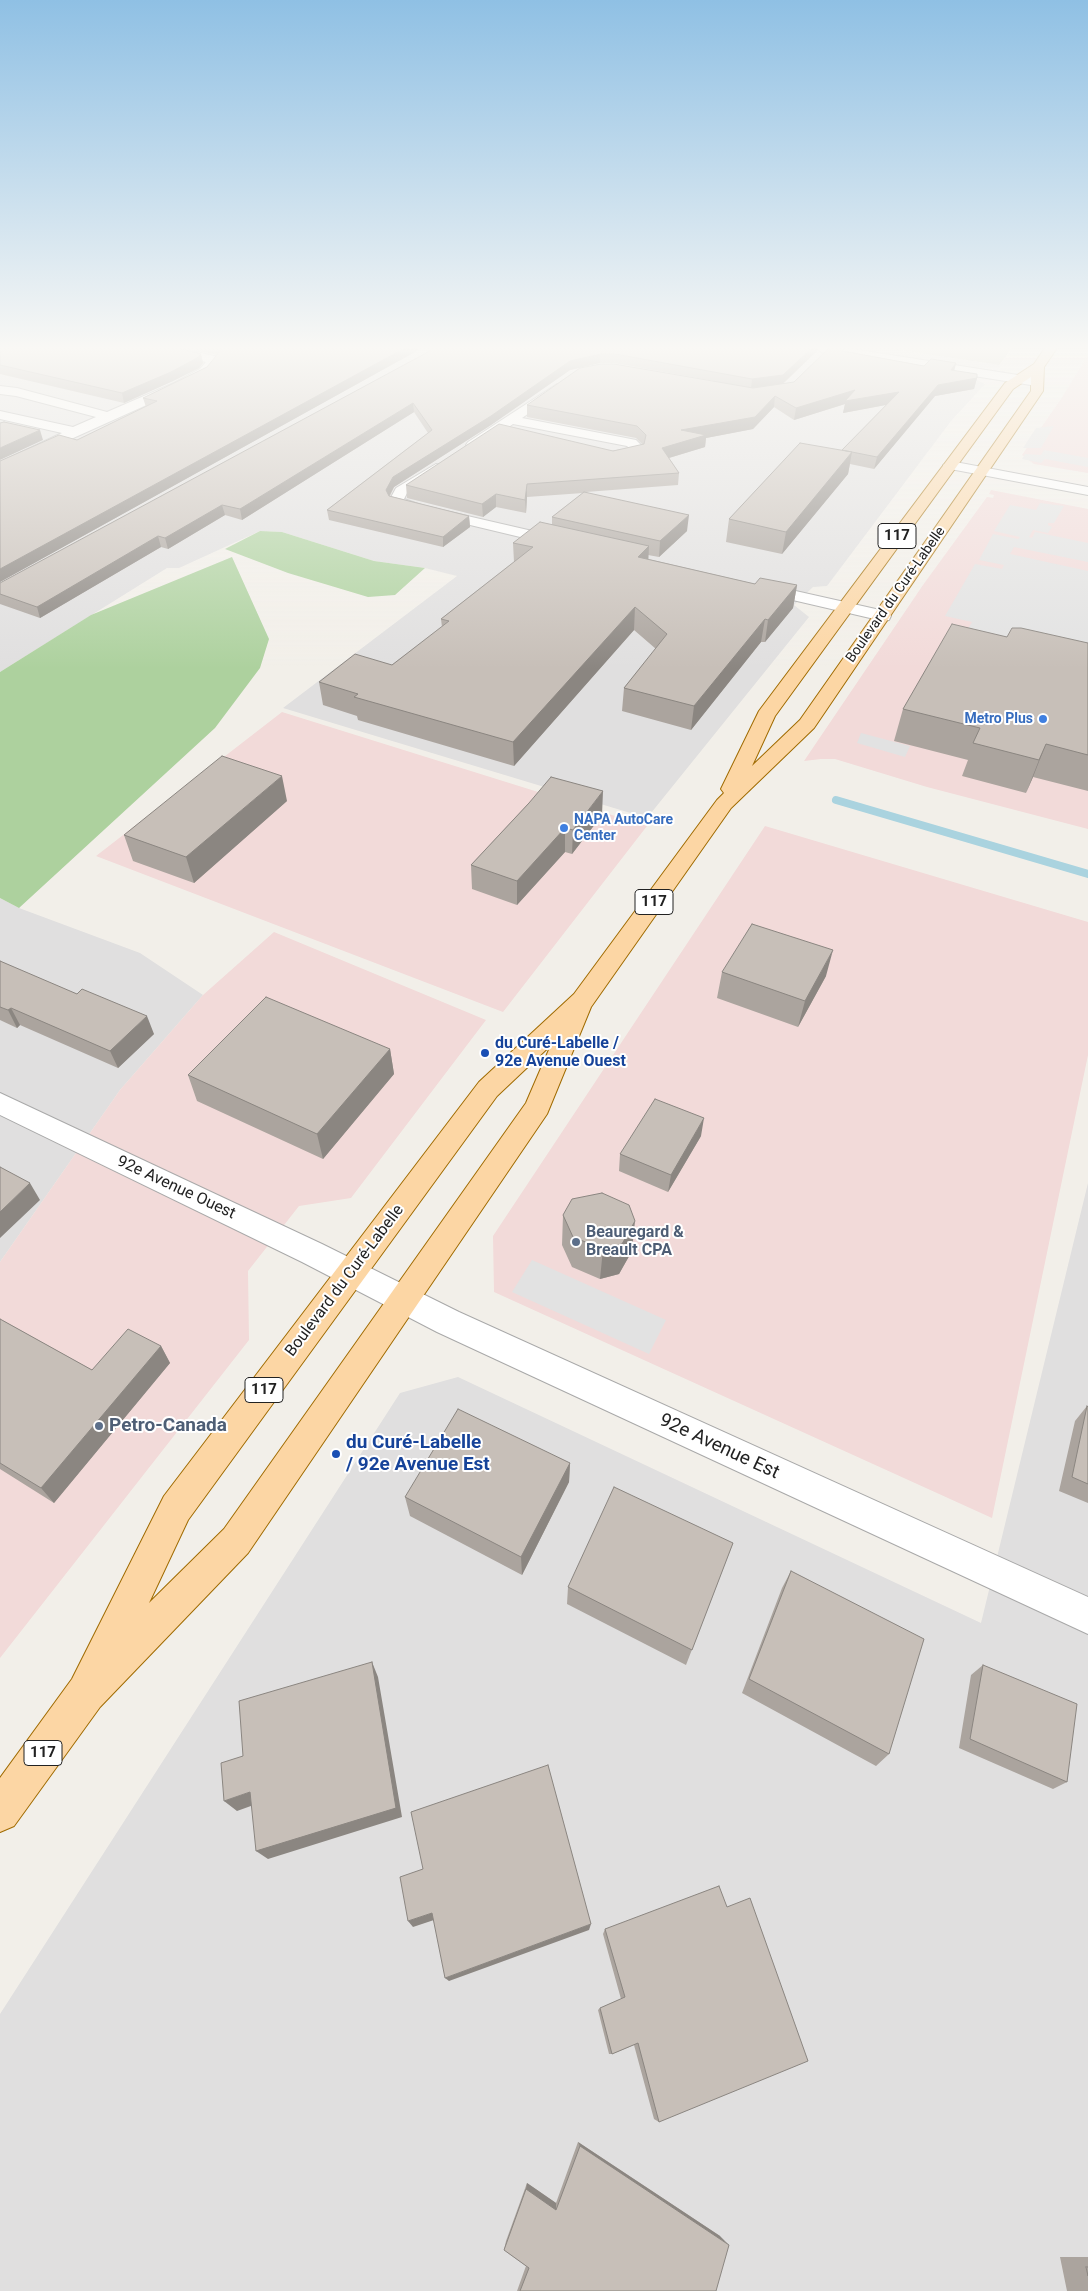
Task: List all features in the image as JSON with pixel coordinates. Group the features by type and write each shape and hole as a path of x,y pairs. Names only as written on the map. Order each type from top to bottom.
{"main road":[{"name":"Boulevard du Curé-Labelle","path":"724,804 766,715 958,455"},
{"name":"Boulevard du Curé-Labelle","path":"86,1693 176,1508 488,1089 583,1000 724,804 807,724 992,455"},
{"name":"Boulevard du Curé-Labelle","path":"0,1812 86,1693 236,1541 538,1107 583,1000"}],"street":[{"path":"0,467 26,455"},
{"path":"605,455 613,457 625,455"},
{"path":"448,461 400,491 396,501 420,509 581,547"},
{"path":"953,461 1088,480"},
{"path":"984,466 1088,491"},
{"path":"742,584 883,616"},
{"name":"92e Avenue Ouest","path":"0,1103 352,1274"},
{"name":"92e Avenue Est","path":"352,1274 601,1393 1088,1616"}],"shaded area":[{"path":"0,455 926,455 827,586 813,587 794,605 809,617 647,818 283,708 457,576 425,568 374,561 282,532 260,531 179,568 167,568 0,672"},
{"path":"1022,455 1088,455 1088,473 1034,464"},
{"path":"1024,455 1071,455 1088,458 1088,467 1045,459 1041,463 1022,459"},
{"path":"991,490 1088,509 1088,829 927,787 835,759 804,761 923,585 987,497 993,498 994,495 989,494"},
{"path":"1040,503 1064,506 1054,523 1048,523 1052,527 1048,533 1033,530 1029,537 1032,538 1035,532 1088,543 1088,562 1014,547 1010,554 1088,571 1088,656 968,629 972,622 945,616 975,564 1002,569 1004,565 979,560 993,534 1018,539 1020,537 994,531 1010,505 1036,510"},
{"path":"282,712 647,826 503,1012 96,856"},
{"path":"861,733 910,746 905,757 857,743"},
{"path":"765,826 1088,922 1088,1055 992,1518 494,1292 493,1236"},
{"path":"0,898 19,908 140,953 203,995 120,1090 0,1262"},
{"path":"274,932 486,1020 351,1198 299,1206 248,1271 249,1340 0,1658 0,1262 120,1090 203,995"},
{"path":"1088,1183 1088,2291 0,2291 0,2014 400,1393 458,1377 981,1623"},
{"path":"532,1260 666,1320 649,1354 512,1292"}],"green space":[{"path":"260,531 282,532 374,561 425,568 395,595 368,597 288,573 225,549"},
{"path":"232,557 269,639 260,668 215,728 19,908 0,898 0,672 91,615"}],"building":[{"path":"14,455 209,455 0,569 0,461"},
{"path":"237,455 328,455 240,509 222,505 165,538 158,536 37,607 0,594 0,583"},
{"path":"399,455 428,455 393,477 386,490 389,496 469,516 443,537 327,510"},
{"path":"452,455 667,455 679,473 527,484 525,500 496,494 482,504 406,485"},
{"path":"789,455 850,455 786,532 729,519"},
{"path":"584,492 689,515 660,541 552,517"},
{"path":"540,522 649,546 638,557 755,584 760,578 797,585 768,620 765,619 694,706 624,688 667,634 635,607 513,742 354,697 358,694 319,682 355,654 392,665 449,621 441,619 533,547 513,543"},
{"path":"952,624 1007,637 1012,628 1021,628 1088,643 1088,755 1046,744 1039,760 973,743 980,728 903,709"},
{"path":"222,756 282,776 186,857 124,835"},
{"path":"551,777 603,791 573,830 565,828 517,881 471,865 529,803"},
{"path":"752,924 833,950 805,1001 722,972"},
{"path":"0,961 77,994 82,989 147,1016 110,1051 11,1008 8,1010 0,1007"},
{"path":"266,997 390,1049 317,1134 188,1075"},
{"path":"655,1099 704,1118 671,1175 620,1154"},
{"path":"0,1167 30,1183 0,1212"},
{"path":"602,1193 629,1205 635,1221 622,1244 603,1249 573,1237 563,1215 572,1199"},
{"path":"0,1319 92,1370 128,1329 161,1346 41,1488 0,1463"},
{"path":"1088,1407 1088,1484 1072,1477"},
{"path":"458,1409 570,1463 521,1557 405,1497"},
{"path":"614,1487 733,1543 692,1650 568,1587"},
{"path":"791,1571 924,1639 889,1754 749,1679"},
{"path":"372,1662 396,1808 256,1851 250,1792 224,1801 221,1763 243,1756 239,1701"},
{"path":"983,1665 1077,1704 1067,1782 970,1739"},
{"path":"548,1765 591,1924 445,1978 432,1913 408,1921 400,1877 423,1869 411,1812"},
{"path":"719,1886 727,1907 750,1898 808,2061 659,2122 638,2043 612,2054 600,2008 625,1997 605,1929"},
{"path":"580,2146 729,2245 716,2291 520,2291 529,2268 504,2250 526,2189 556,2210"}],"waterway":[{"path":"836,800 1088,874"}],"place":[{"name":"Metro Plus","path":"1043,719"},
{"name":"NAPA AutoCare Center","path":"564,828"},
{"name":"du Curé-Labelle / 92e Avenue Ouest","path":"485,1053"},
{"name":"Beauregard & Breault CPA","path":"576,1242"},
{"name":"Petro-Canada","path":"99,1426"},
{"name":"du Curé-Labelle / 92e Avenue Est","path":"336,1454"}]}
